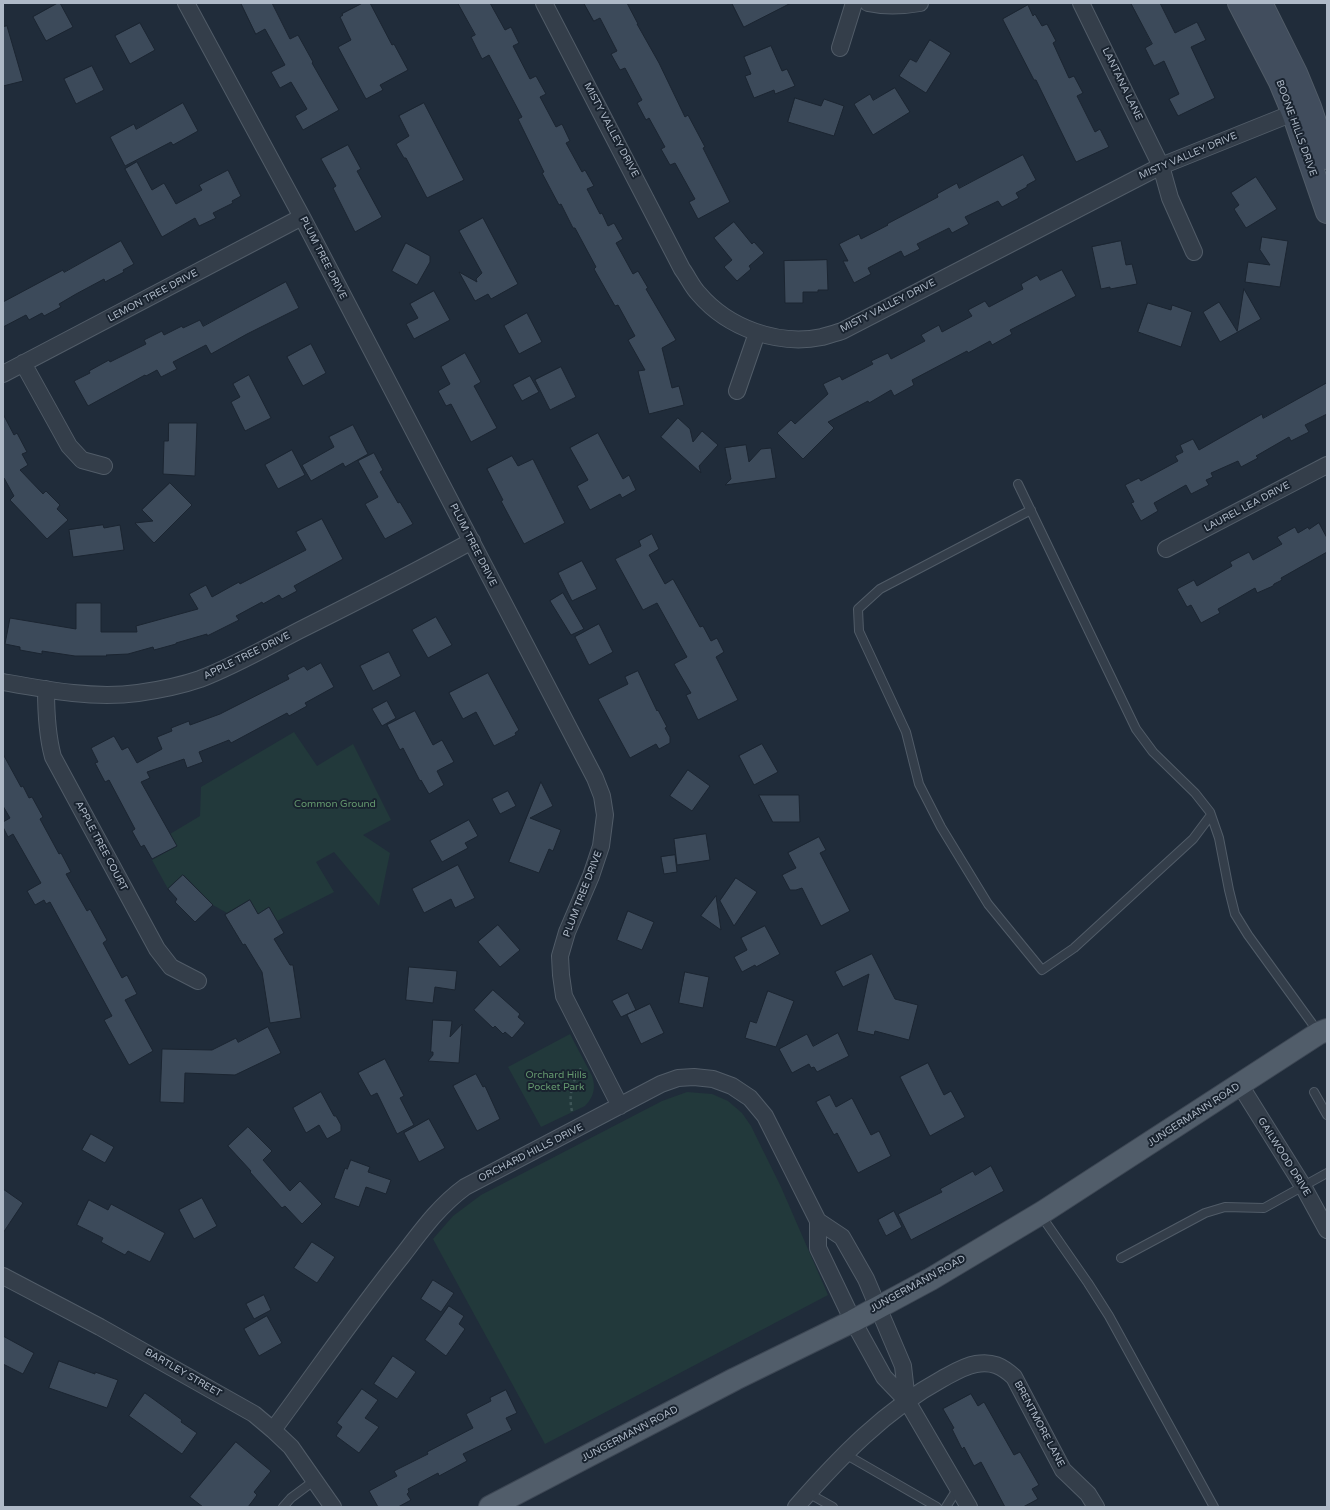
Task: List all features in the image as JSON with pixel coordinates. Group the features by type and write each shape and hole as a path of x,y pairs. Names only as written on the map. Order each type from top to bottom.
{"main road":[{"name":"JUNGERMANN ROAD","path":"490,1507 728,1383 853,1321 931,1279 1040,1214 1323,1032"}],"street":[{"name":"PLUM TREE DRIVE","path":"186,3 302,217 595,778 602,796 605,815 601,846 591,876 567,932 560,956 561,975 564,996 620,1106"},
{"name":"MISTY VALLEY DRIVE","path":"544,3 682,268 698,294 716,312 737,325 756,333 798,339 821,337 842,331 1161,166 1302,110"},
{"path":"840,48 854,3"},
{"path":"868,3 879,6 905,6 920,3"},
{"name":"LANTANA LANE","path":"1081,3 1161,166 1170,198 1194,252"},
{"name":"BOONE HILLS DRIVE","path":"1239,3 1280,82 1302,110 1327,158"},
{"name":"BOONE HILLS DRIVE","path":"1261,3 1296,73 1302,110 1327,212"},
{"name":"LEMON TREE DRIVE","path":"3,374 302,217"},
{"path":"737,391 756,333"},
{"path":"24,363 69,446 82,460 104,466"},
{"name":"LAUREL LEA DRIVE","path":"1166,549 1327,465"},
{"name":"APPLE TREE DRIVE","path":"3,682 99,696 129,694 169,688 199,679 235,664 472,541"},
{"name":"APPLE TREE COURT","path":"46,689 46,719 53,757 157,949 171,968 198,981"},
{"name":"ORCHARD HILLS DRIVE","path":"274,1430 384,1278 438,1210 450,1198 465,1187 661,1084 678,1078 694,1077 713,1080 732,1086 750,1098 765,1116 818,1221 818,1248 853,1321"},
{"name":"GAILWOOD DRIVE","path":"1240,1085 1303,1186 1327,1230"},
{"name":"ORCHARD HILLS DRIVE","path":"818,1221 842,1237 866,1279 877,1307"},
{"name":"BARTLEY STREET","path":"3,1276 154,1357 254,1414 274,1430 290,1447 333,1507"},
{"path":"877,1307 903,1366 907,1401"},
{"path":"853,1321 884,1377 907,1401 969,1507"},
{"name":"BRENTMORE LANE","path":"796,1507 872,1428 907,1401 931,1385 962,1368 975,1364 990,1363 1003,1367 1014,1377 1063,1470 1088,1494 1096,1507"}],"lane":[{"path":"1018,484 1136,730 1153,752 1195,793 1210,812 1219,838 1228,890 1236,914 1248,935 1323,1032"},
{"path":"1031,510 880,589 858,609 859,631 906,732 918,784 988,904 1042,970 1074,948 1193,839 1211,815"},
{"path":"1314,1092 1327,1115"},
{"path":"1122,1258 1205,1213 1225,1207 1264,1208 1327,1173"},
{"path":"1040,1214 1109,1316 1214,1507"},
{"path":"846,1454 937,1507"},
{"path":"283,1507 291,1498 315,1480"},
{"path":"946,1507 958,1488"},
{"path":"808,1493 833,1507"}],"path":[{"path":"578,1128 571,1107 572,1089 576,1074 584,1063 595,1057"}],"green space":[{"name":"Common Ground","path":"294,732 317,766 353,744 391,820 363,835 390,853 379,906 334,852 316,862 334,892 277,921 269,907 258,914 250,900 227,913 213,905 184,875 168,889 152,860 177,846 170,834 200,816 201,787"},
{"name":"Orchard Hills Pocket Park","path":"570,1034 592,1076 594,1084 593,1092 585,1106 541,1127 508,1067"},
{"path":"687,1092 712,1094 728,1101 742,1113 751,1126 781,1187 828,1295 545,1444 433,1239 453,1216 481,1195 662,1101"}],"building":[{"path":"60,3 73,27 46,41 33,17"},
{"path":"241,3 272,3 290,39 298,35 339,110 303,130 295,116 307,109 291,82 280,88 271,72 285,65 265,29 256,34"},
{"path":"363,3 370,3 392,45 394,44 408,70 380,85 383,90 366,99 338,47 351,40 340,17 343,15 342,14"},
{"path":"458,3 490,3 505,30 511,27 519,43 513,46 530,79 536,76 546,94 540,97 556,127 562,124 570,141 566,143 582,172 585,170 594,186 587,189 600,214 602,213 608,226 614,223 623,239 616,243 633,274 638,271 648,288 646,289 676,340 662,348 672,388 679,386 684,405 649,414 638,371 645,370 628,340 635,336 618,305 615,306 594,269 596,267 575,228 573,228 561,204 559,205 542,173 544,172 518,119 522,117 489,55 482,59 471,37 475,35"},
{"path":"584,3 627,3 659,63 685,117 688,115 705,147 703,148 730,202 698,219 689,202 695,199 675,163 670,165 661,149 665,147 649,118 646,120 637,103 642,100 625,68 620,70 611,54 617,51 600,18 594,21"},
{"path":"732,3 791,3 744,27"},
{"path":"1131,3 1160,3 1175,33 1197,22 1206,40 1191,47 1215,98 1178,116 1169,99 1179,94 1164,61 1154,66 1145,48 1152,44"},
{"path":"1028,5 1033,16 1035,14 1042,26 1047,24 1056,41 1053,43 1069,78 1074,76 1083,93 1077,96 1095,132 1100,129 1109,147 1076,162 1036,80 1034,80 1003,20"},
{"path":"140,23 155,50 130,64 115,36"},
{"path":"7,26 23,81 3,86 3,27"},
{"path":"930,40 951,53 926,93 899,76 910,59 916,62"},
{"path":"771,46 782,71 787,69 795,86 775,94 774,90 754,98 745,76 751,74 744,57"},
{"path":"92,66 104,90 76,104 64,79"},
{"path":"895,88 910,112 873,135 854,104 870,94 873,100"},
{"path":"795,98 821,106 824,99 844,106 834,136 788,122"},
{"path":"183,103 198,131 173,145 171,142 125,166 110,137 134,124 136,129"},
{"path":"424,103 464,180 427,198 406,158 404,158 396,144 409,136 399,116"},
{"path":"348,145 361,169 357,171 382,217 355,232 333,188 336,186 321,159"},
{"path":"1023,155 1036,180 1016,193 1019,198 1002,207 998,201 965,217 969,224 952,233 949,228 917,244 920,249 904,257 901,251 868,268 871,274 854,283 843,261 848,261 839,244 859,234 861,239 938,197 937,194 957,183 959,188"},
{"path":"137,162 152,190 164,183 176,204 202,190 199,185 228,170 241,196 232,201 233,203 213,213 216,218 199,226 195,218 162,237 125,169"},
{"path":"1256,177 1277,209 1246,228 1234,209 1239,205 1231,193"},
{"path":"483,218 518,284 491,299 488,294 475,301 459,272 477,282 476,279 482,273 459,231"},
{"path":"734,222 752,244 754,242 764,253 749,266 751,269 737,281 724,267 732,260 714,238"},
{"path":"1262,237 1288,241 1280,287 1245,282 1248,262 1270,265 1260,250"},
{"path":"121,241 134,264 123,270 124,272 105,282 104,279 76,294 59,304 61,307 44,316 42,313 29,320 26,315 3,327 3,302 63,270 64,272"},
{"path":"1121,241 1126,265 1132,264 1137,284 1110,289 1110,287 1101,289 1092,247"},
{"path":"406,243 430,256 430,262 417,285 392,271"},
{"path":"827,260 828,290 803,292 803,303 785,303 784,261"},
{"path":"1062,270 1076,296 1010,330 1012,334 992,345 990,341 968,353 967,351 912,380 914,385 894,396 891,390 869,403 868,401 828,422 834,428 803,459 777,433 791,420 795,424 828,394 823,384 840,376 842,380 873,364 871,361 888,353 891,359 925,341 921,335 939,325 942,332 972,316 968,310 985,301 989,307 1023,289 1021,284 1037,275 1040,280"},
{"path":"286,282 299,308 211,354 206,345 173,362 177,369 161,377 157,370 88,406 74,381 90,373 89,371 109,360 110,362 146,344 144,340 162,331 164,335 182,326 183,328 200,320 203,326"},
{"path":"1244,289 1261,319 1220,342 1203,312 1219,302 1237,331"},
{"path":"434,291 450,320 414,339 406,324 418,318 410,304"},
{"path":"1148,303 1171,310 1172,305 1192,312 1181,347 1138,332"},
{"path":"527,313 542,342 519,354 504,326"},
{"path":"311,344 326,373 303,386 287,357"},
{"path":"465,353 481,382 474,386 497,428 471,442 451,404 446,406 438,391 450,384 441,367"},
{"path":"561,367 576,397 550,410 535,380"},
{"path":"249,375 271,418 245,431 231,402 240,397 233,384"},
{"path":"530,376 539,392 522,401 513,385"},
{"path":"1327,383 1327,414 1305,425 1309,432 1291,441 1289,437 1256,456 1258,458 1241,467 1238,461 1211,473 1213,477 1206,480 1209,485 1191,494 1186,485 1154,503 1158,511 1141,521 1131,503 1134,502 1125,485 1139,478 1141,481 1178,461 1175,456 1183,452 1180,445 1193,439 1199,450 1262,414 1263,418"},
{"path":"3,414 14,435 17,433 27,452 22,454 28,465 20,470 43,494 46,491 60,505 57,509 68,520 47,539 10,500 14,496 4,478 3,479"},
{"path":"678,418 690,429 693,442 702,431 718,445 699,466 701,473 661,437"},
{"path":"169,423 197,423 195,476 163,474 164,441 168,441"},
{"path":"353,425 368,454 345,467 343,463 311,481 302,465 334,447 329,437"},
{"path":"598,433 623,479 629,475 636,490 622,498 620,494 590,510 577,486 588,480 570,448"},
{"path":"746,445 749,462 761,449 771,448 776,478 725,485 731,479 725,448"},
{"path":"292,450 305,475 278,489 265,465"},
{"path":"374,453 383,470 380,472 398,503 400,502 413,524 385,539 365,504 378,497 358,461"},
{"path":"512,456 518,466 533,459 565,523 524,544 501,501 503,500 487,469"},
{"path":"170,483 192,505 154,543 135,523 153,521 142,510"},
{"path":"322,519 343,559 294,586 297,591 282,599 279,595 263,604 262,602 236,616 239,620 207,636 207,634 154,650 153,647 128,654 106,655 107,656 75,656 42,651 42,654 20,650 20,647 5,644 10,618 76,629 76,603 101,603 101,632 137,632 136,626 198,609 189,594 206,585 212,597 239,582 240,584 306,550 296,532"},
{"path":"1319,523 1327,538 1327,552 1281,578 1282,580 1273,586 1257,593 1255,588 1218,609 1220,613 1201,623 1191,605 1187,607 1177,589 1194,580 1197,586 1232,566 1230,562 1249,552 1253,560 1282,544 1277,537 1295,527 1298,533"},
{"path":"103,525 104,528 120,525 124,550 73,557 69,530"},
{"path":"652,534 659,549 649,555 665,584 673,579 700,627 703,626 711,641 717,638 724,652 716,657 738,700 698,720 686,695 691,693 674,664 687,657 657,603 643,610 615,559 641,546 639,541"},
{"path":"582,561 597,589 572,601 558,573"},
{"path":"563,593 584,629 571,635 550,601"},
{"path":"436,617 452,645 428,658 412,630"},
{"path":"599,624 613,652 589,665 575,637"},
{"path":"389,652 401,676 373,691 360,666"},
{"path":"321,663 334,687 305,703 307,706 289,716 287,713 231,743 229,740 199,752 203,762 187,768 184,759 147,772 150,778 141,782 177,846 152,859 144,845 141,847 132,831 135,829 109,780 105,782 95,763 98,762 91,748 114,736 122,750 128,747 137,763 162,749 157,737 172,731 171,728 189,721 190,725 220,714 289,679 287,675 304,666 307,670"},
{"path":"638,671 657,711 658,710 667,727 665,728 670,737 670,743 659,749 656,744 630,758 598,699 628,684 625,677"},
{"path":"488,673 519,730 515,733 516,735 494,746 476,712 463,719 449,693"},
{"path":"387,701 396,718 382,726 372,709"},
{"path":"415,711 433,745 442,740 454,762 437,771 444,785 429,794 421,780 420,781 403,748 400,750 387,725"},
{"path":"762,744 778,772 754,785 739,756"},
{"path":"3,754 21,787 23,786 29,798 32,797 43,817 40,819 59,854 61,853 71,872 66,874 87,911 90,909 107,940 103,943 122,978 127,975 137,994 125,1000 153,1051 129,1065 104,1020 112,1016 50,902 46,904 44,900 35,905 27,891 41,883 13,834 8,837 3,827 3,822 10,818 3,806"},
{"path":"688,770 710,786 692,811 670,796"},
{"path":"541,782 553,806 530,818 561,830 553,851 549,849 539,873 509,862"},
{"path":"508,791 516,806 500,814 492,799"},
{"path":"759,795 799,795 800,822 773,822"},
{"path":"469,820 478,836 465,843 468,848 442,862 430,841"},
{"path":"706,834 710,860 677,865 674,839"},
{"path":"819,837 826,850 820,853 850,911 821,926 802,888 790,890 782,875 796,868 788,853"},
{"path":"675,855 677,872 664,874 661,857"},
{"path":"458,865 475,898 455,908 451,899 424,913 412,889"},
{"path":"183,875 213,905 195,922 175,902 177,899 168,889"},
{"path":"736,878 757,892 734,926 720,901"},
{"path":"716,896 721,930 701,916"},
{"path":"250,900 258,914 269,907 284,933 274,939 290,965 293,965 301,1018 270,1023 262,972 245,944 243,945 225,915"},
{"path":"628,911 654,922 642,950 617,940"},
{"path":"498,925 520,950 500,967 478,942"},
{"path":"765,926 780,954 756,967 755,965 742,972 734,957 747,950 741,938"},
{"path":"872,954 895,999 918,1005 909,1040 875,1031 874,1035 857,1031 869,974 843,987 835,972"},
{"path":"409,967 457,971 455,990 435,987 433,1003 406,1000"},
{"path":"685,972 709,977 703,1008 679,1003"},
{"path":"493,990 520,1014 518,1017 525,1023 512,1038 505,1032 503,1034 495,1026 493,1028 474,1010"},
{"path":"768,991 794,1001 776,1047 745,1038 750,1021 756,1023"},
{"path":"628,993 636,1010 621,1017 612,1001"},
{"path":"650,1004 664,1033 641,1044 627,1015"},
{"path":"433,1020 452,1021 450,1037 462,1024 459,1063 428,1061 433,1055 433,1052 431,1052"},
{"path":"268,1027 281,1053 235,1075 185,1073 184,1103 160,1102 162,1049 212,1050 236,1038 238,1042"},
{"path":"838,1033 849,1056 817,1072 814,1067 811,1068 809,1064 792,1073 779,1049 807,1034 813,1046"},
{"path":"385,1059 404,1096 400,1098 414,1125 397,1134 377,1093 371,1096 358,1073"},
{"path":"928,1063 944,1095 951,1091 965,1117 930,1136 900,1077"},
{"path":"476,1074 483,1087 485,1086 500,1119 477,1131 453,1086"},
{"path":"321,1092 334,1116 336,1116 341,1125 341,1131 327,1139 319,1125 306,1133 293,1108"},
{"path":"830,1095 836,1107 852,1098 871,1135 879,1131 891,1156 858,1173 837,1133 834,1135 816,1102"},
{"path":"429,1119 445,1148 419,1162 404,1133"},
{"path":"248,1127 272,1151 263,1160 290,1191 300,1181 322,1204 302,1224 285,1206 282,1208 228,1146"},
{"path":"91,1134 114,1147 105,1163 82,1150"},
{"path":"351,1160 370,1167 368,1172 391,1180 386,1194 366,1187 359,1207 334,1198 345,1168 347,1169"},
{"path":"991,1166 1004,1191 911,1240 898,1214 942,1192 940,1189 973,1171 975,1175"},
{"path":"3,1189 23,1203 3,1233"},
{"path":"202,1198 217,1226 194,1239 179,1210"},
{"path":"89,1200 108,1210 111,1204 165,1233 150,1262 128,1251 125,1255 101,1242 103,1238 77,1225"},
{"path":"894,1211 902,1227 886,1236 878,1220"},
{"path":"312,1242 335,1257 317,1283 294,1268"},
{"path":"433,1280 454,1293 441,1312 421,1299"},
{"path":"264,1295 271,1310 254,1319 246,1304"},
{"path":"449,1306 464,1316 459,1324 465,1329 446,1356 425,1340"},
{"path":"267,1316 282,1343 259,1356 244,1329"},
{"path":"3,1336 34,1353 23,1374 3,1364"},
{"path":"393,1356 416,1372 397,1399 374,1384"},
{"path":"59,1361 95,1374 95,1372 118,1380 107,1408 49,1388"},
{"path":"362,1389 378,1400 365,1418 379,1427 359,1453 336,1436 342,1427 337,1423"},
{"path":"506,1390 517,1413 506,1418 512,1430 463,1454 467,1461 439,1476 438,1473 408,1489 409,1492 407,1494 411,1500 398,1507 378,1507 369,1491 397,1476 394,1471 428,1454 427,1452 473,1428 466,1414 491,1401 490,1398"},
{"path":"145,1393 197,1433 182,1454 129,1416"},
{"path":"971,1394 978,1406 984,1402 1014,1455 1020,1452 1039,1485 1032,1489 1038,1499 1023,1507 1005,1507 981,1462 974,1466 964,1447 962,1449 952,1429 954,1428 943,1409"},
{"path":"236,1442 271,1471 254,1492 257,1495 248,1507 203,1507 190,1497"}]}
